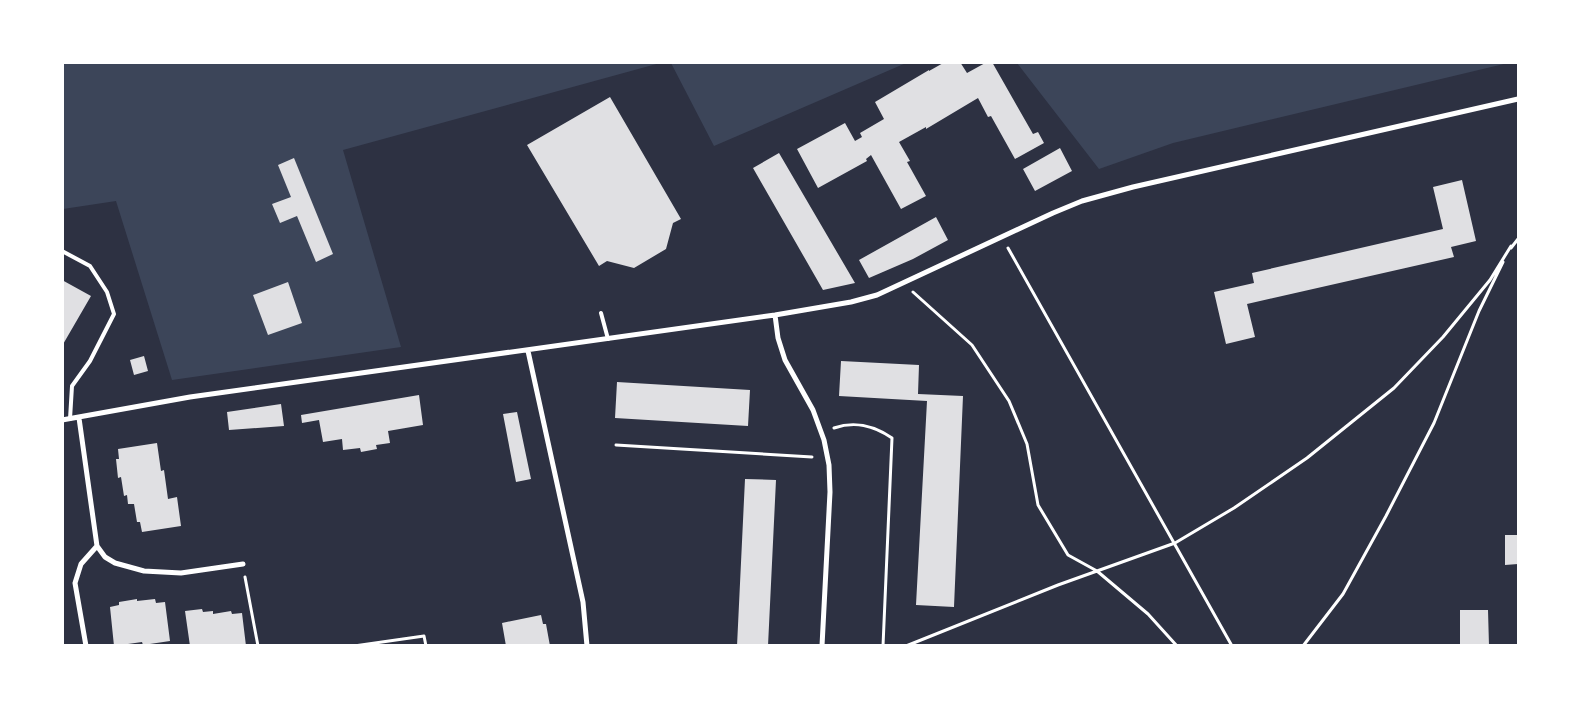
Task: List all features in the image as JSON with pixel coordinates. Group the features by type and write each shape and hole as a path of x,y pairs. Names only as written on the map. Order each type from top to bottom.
{"street":[{"path":"62,420 190,397 676,328 775,316 851,302 877,295 1001,237 1082,202 1132,187 1518,99"},
{"path":"775,316 778,338 785,360 813,410 821,432 829,465 830,492 822,646"},
{"path":"528,350 583,602 586,646"},
{"path":"79,418 97,546 105,557 115,563 144,571 181,573 242,564"},
{"path":"86,646 75,583 81,564 97,546"}],"lane":[{"path":"62,251 90,266 107,292 114,314 90,361 72,386 70,419"},
{"path":"601,313 608,339"}],"path":[{"path":"1001,237 1232,646"},
{"path":"906,646 1174,542 1234,508 1307,458 1394,388 1449,330 1490,280 1518,239"},
{"path":"1303,646 1343,594 1390,508 1434,423 1479,311 1512,246"},
{"path":"904,283 972,345 1009,401 1027,444 1038,505 1068,555 1097,571 1148,614 1177,646"},
{"path":"821,432 843,425 862,424 879,430 892,438 883,646"},
{"path":"616,444 828,458"},
{"path":"242,564 258,646"},
{"path":"354,646 424,636 426,646"}],"shaded area":[{"path":"63,63 660,63 343,150 401,347 172,380 116,201 63,209"},
{"path":"671,63 906,63 714,146"},
{"path":"1017,63 1508,63 1173,143 1099,169"}],"building":[{"path":"945,62 960,62 967,73 987,62 992,62 1033,134 1038,132 1044,143 1015,159 991,116 988,117 978,98 926,129 926,127 899,142 910,161 907,162 926,196 901,209 871,155 866,159 867,161 818,188 797,149 845,123 855,141 862,137 860,133 884,119 875,102"},
{"path":"610,97 681,219 673,223 666,249 634,268 607,261 599,266 527,145"},
{"path":"1060,148 1072,171 1035,191 1023,169"},
{"path":"779,153 855,283 823,290 753,168"},
{"path":"294,158 333,254 316,262 297,216 280,223 272,204 291,197 278,165"},
{"path":"1462,180 1476,241 1451,247 1454,257 1247,304 1255,337 1226,344 1214,292 1254,283 1252,273 1443,229 1433,187"},
{"path":"936,217 948,240 913,259 869,278 859,260"},
{"path":"62,280 91,296 62,346"},
{"path":"288,282 302,323 268,335 253,295"},
{"path":"144,356 148,371 134,375 130,360"},
{"path":"841,361 919,365 918,394 963,396 954,607 916,605 927,401 839,396"},
{"path":"617,382 750,390 748,426 615,418"},
{"path":"419,395 423,425 388,431 390,443 376,445 377,449 361,452 360,448 343,450 342,439 323,442 319,420 302,423 301,415"},
{"path":"281,404 284,426 229,430 227,412"},
{"path":"517,412 531,479 516,482 503,414"},
{"path":"157,443 161,471 164,470 168,499 177,497 181,526 142,532 140,522 137,522 134,504 128,504 127,495 124,496 121,477 118,478 116,459 119,459 118,449"},
{"path":"745,479 776,480 768,646 737,646"},
{"path":"1505,535 1518,535 1518,564 1505,565"},
{"path":"137,599 137,601 155,599 156,603 165,602 170,641 143,645 142,642 114,646 110,607 119,605 119,602"},
{"path":"202,609 203,612 213,611 213,614 231,611 232,614 242,613 246,646 190,646 185,611"},
{"path":"1460,610 1488,610 1489,646 1460,646"},
{"path":"541,615 543,624 546,624 550,646 506,646 502,623"}]}
